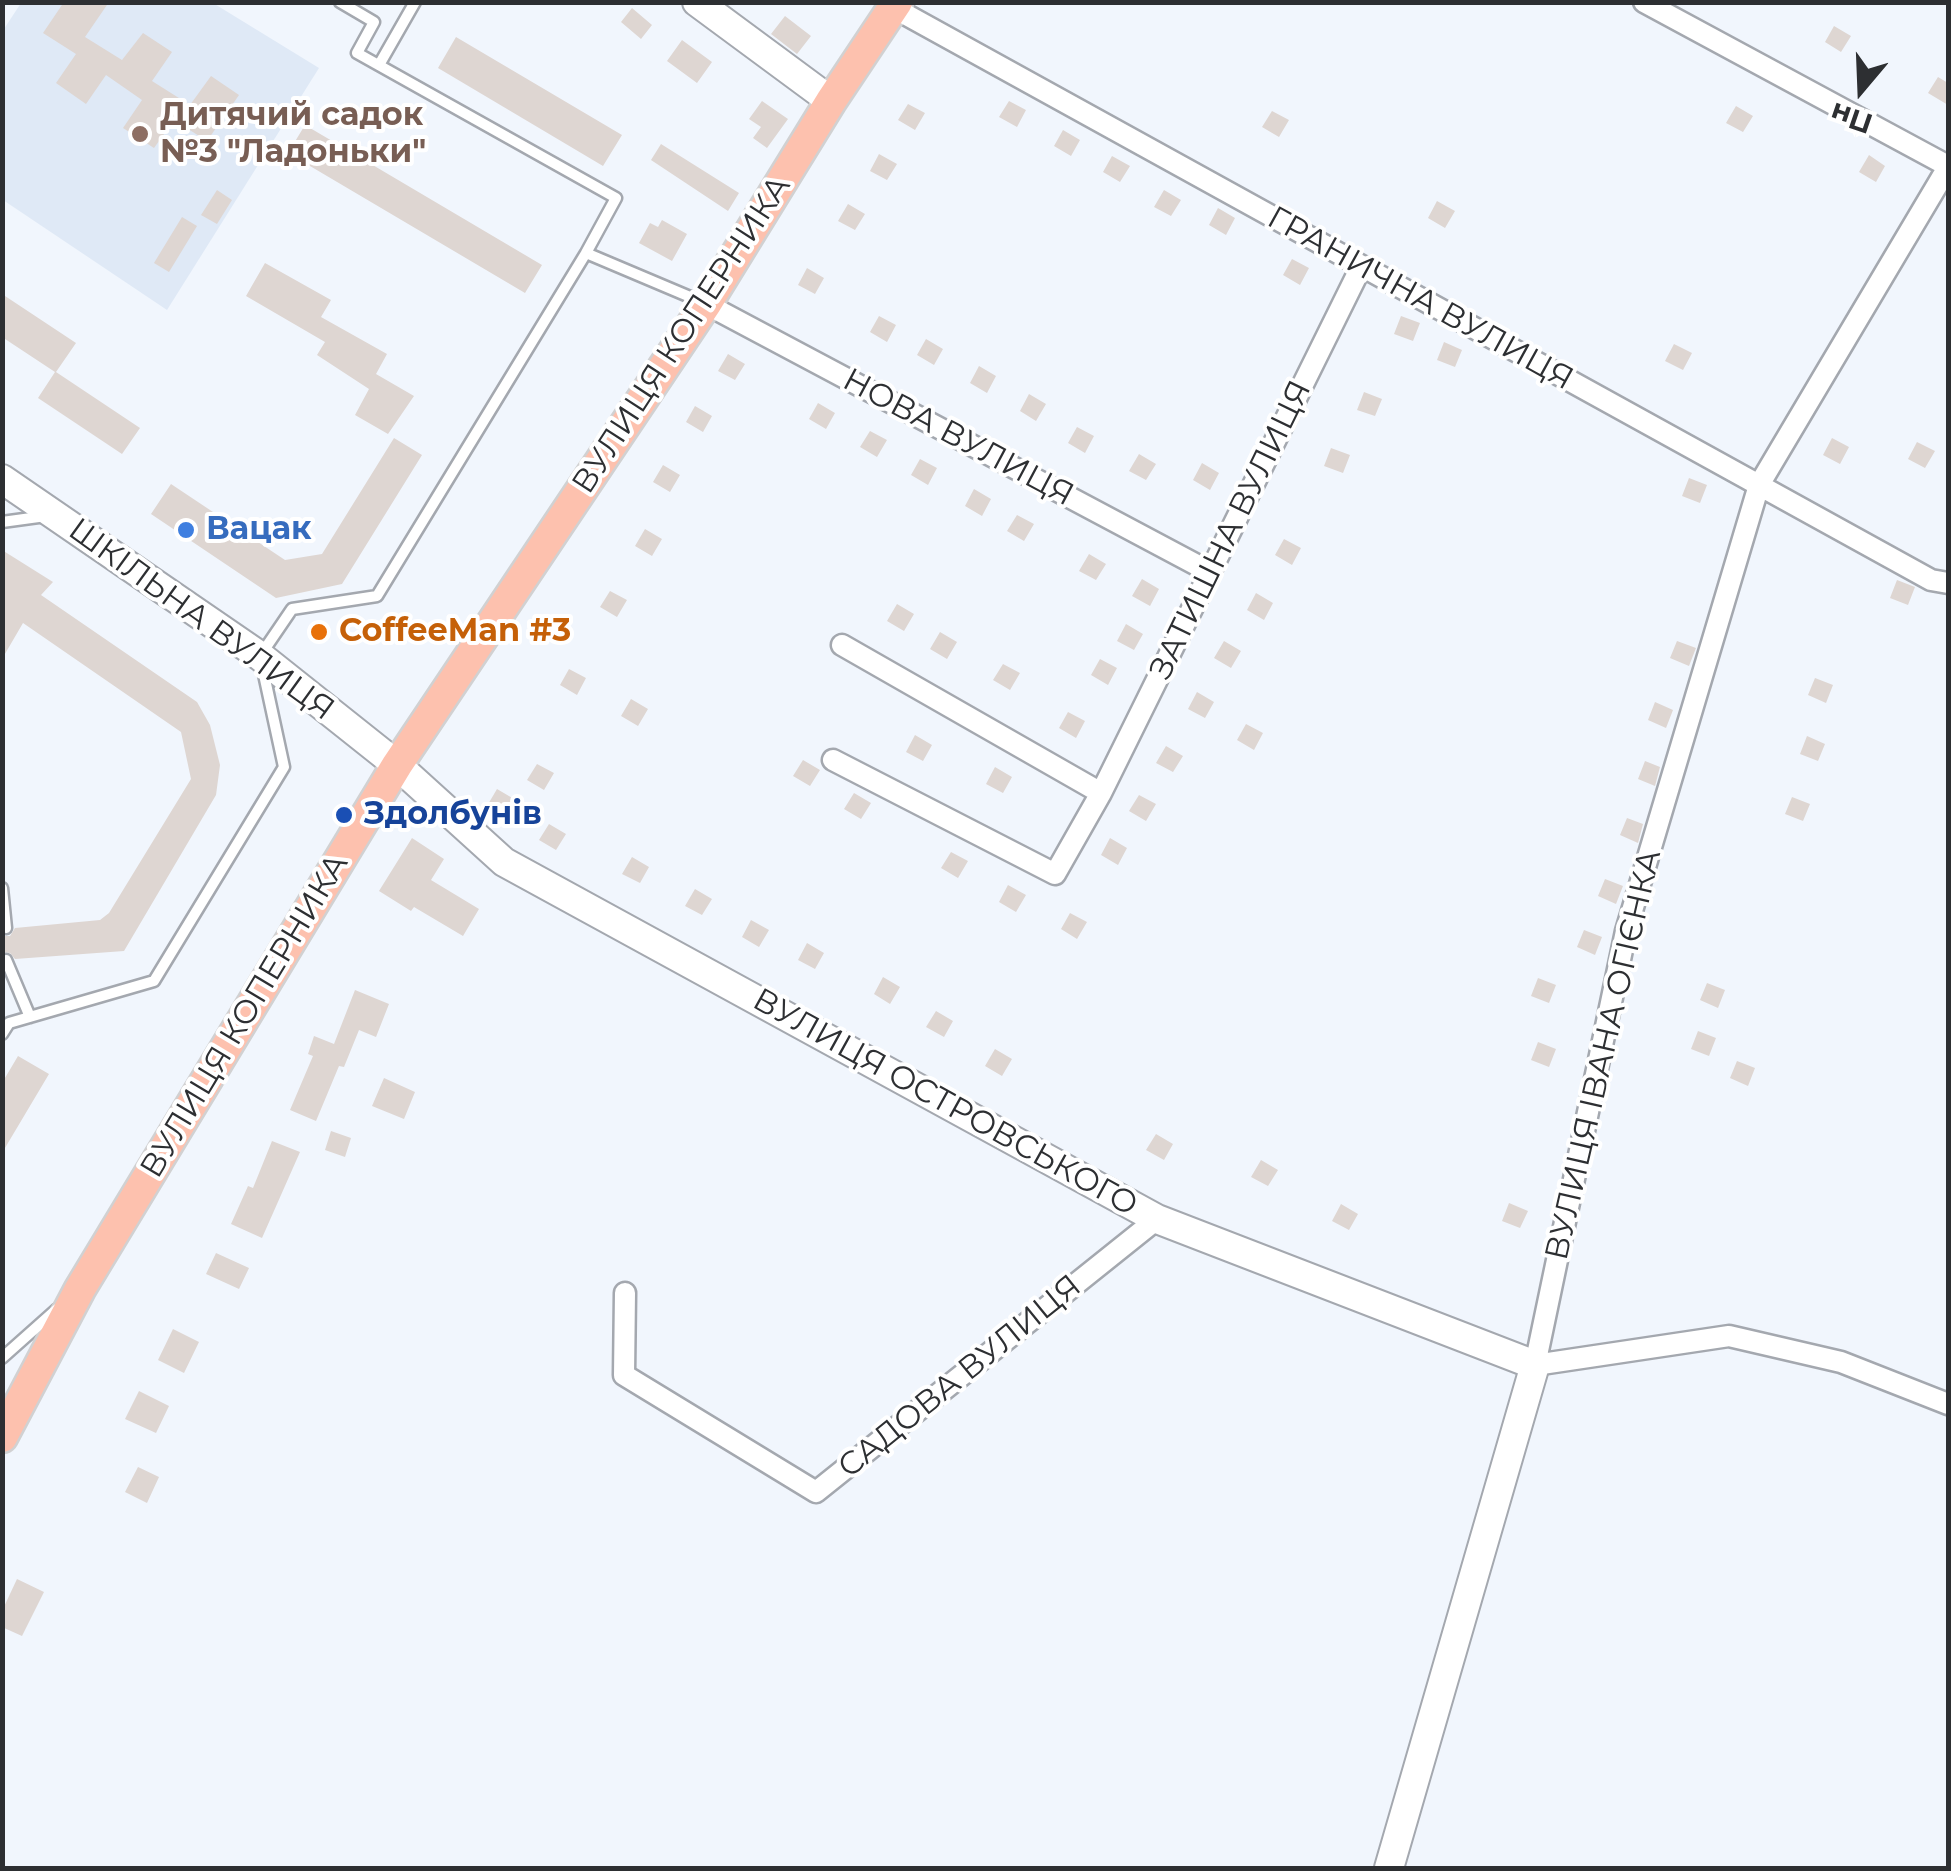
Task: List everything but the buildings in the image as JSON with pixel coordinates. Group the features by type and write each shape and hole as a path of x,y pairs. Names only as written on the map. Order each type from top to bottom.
{"main road":[{"name":"ВУЛИЦЯ КОПЕРНИКА","path":"4,1431 80,1289 397,765 706,304 830,101 896,5"}],"street":[{"path":"698,2 830,101"},
{"path":"1644,2 1948,167"},
{"name":"ГРАНИЧНА ВУЛИЦЯ","path":"896,5 1361,267 1931,580 1948,584"},
{"name":"ВУЛИЦЯ ІВАНА ОГІЄНКА","path":"1389,1868 1534,1365 1626,931 1759,485 1948,167"},
{"name":"ЗАТИШНА ВУЛИЦЯ","path":"833,760 1055,874 1101,793 1361,267"},
{"name":"НОВА ВУЛИЦЯ","path":"706,304 1210,572"},
{"name":"ШКІЛЬНА ВУЛИЦЯ","path":"2,479 260,656 397,765"},
{"path":"842,645 1101,793"},
{"name":"ВУЛИЦЯ ОСТРОВСЬКОГО","path":"397,765 504,862 1157,1219 1534,1365"},
{"name":"САДОВА ВУЛИЦЯ","path":"626,1293 624,1375 816,1492 1157,1219"},
{"path":"1534,1365 1730,1336 1841,1362 1948,1404"}],"lane":[{"path":"2,1034 9,1023 154,981 284,767 260,656 292,609 377,596 616,198 357,52 374,22 340,2"},
{"path":"379,65 415,2"},
{"path":"586,253 706,304"},
{"path":"2,522 54,515"},
{"path":"2,888 6,928"},
{"path":"6,960 30,1017"},
{"path":"2,1358 80,1289"}],"shaded area":[{"name":"Дитячий садок №3 \"Ладоньки\"","path":"21,3 213,3 319,68 167,310 3,200 2,32"}],"place":[{"name":"Дитячий садок №3 \"Ладоньки\"","path":"140,134"},
{"name":"Вацак","path":"186,530"},
{"name":"CoffeeMan #3","path":"319,632"},
{"name":"Здолбунів","path":"344,815"}]}
